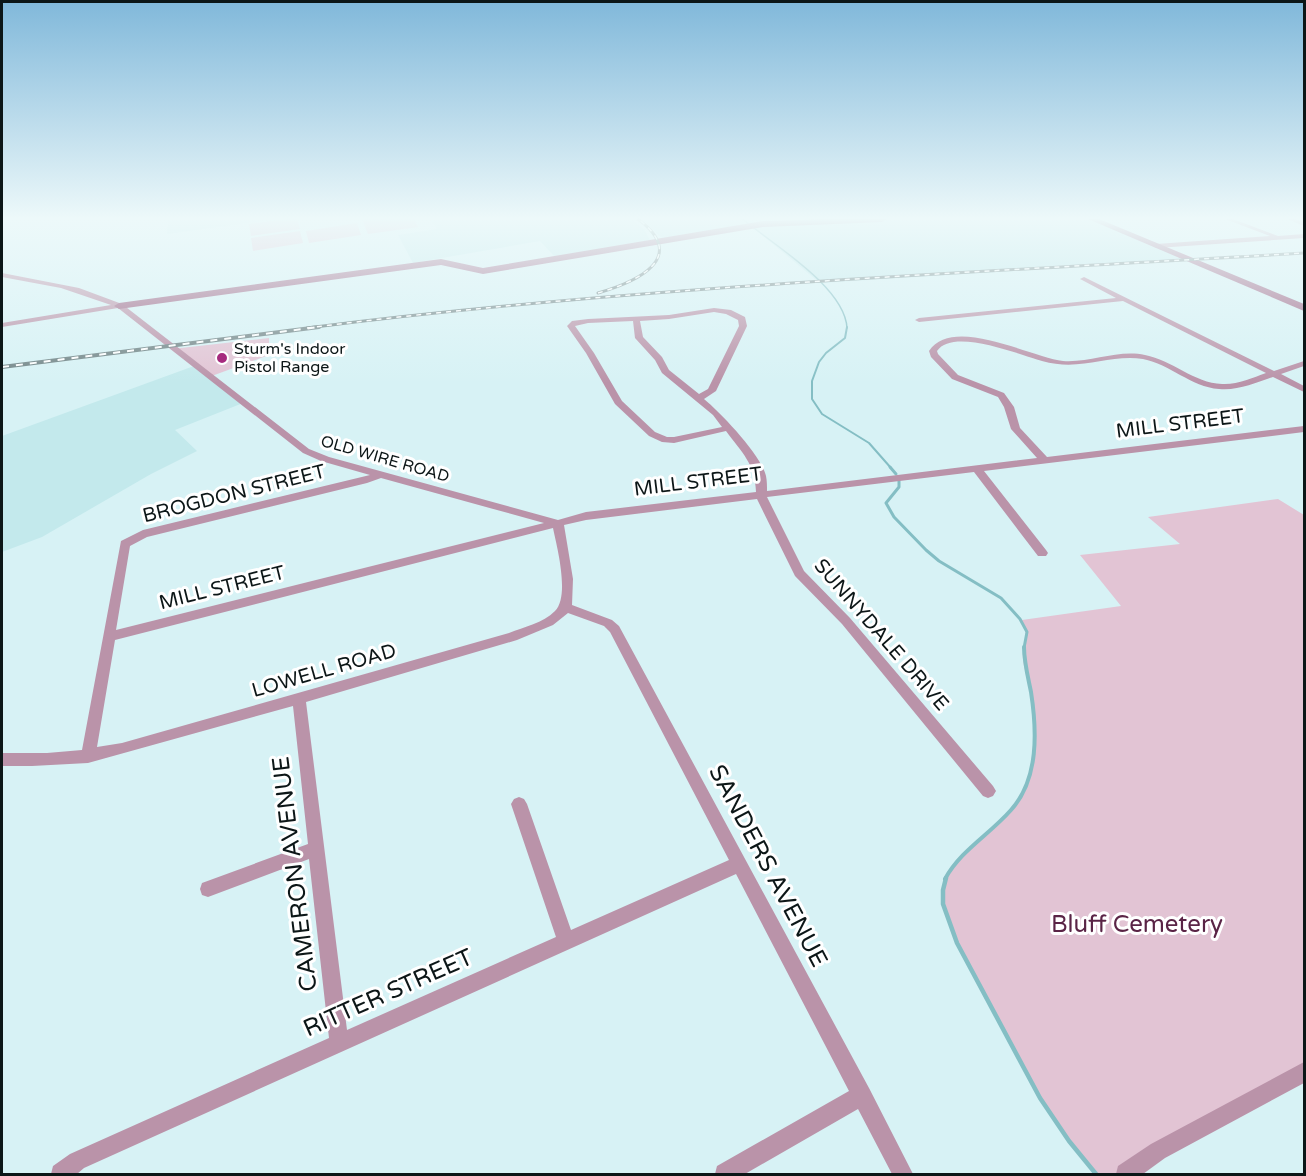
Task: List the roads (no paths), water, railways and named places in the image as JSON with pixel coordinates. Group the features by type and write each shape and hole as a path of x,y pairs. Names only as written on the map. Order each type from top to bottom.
{"street":[{"path":"2,325 118,306 354,274"},
{"path":"1223,274 1305,308"},
{"name":"OLD WIRE ROAD","path":"2,275 65,284 94,294 118,306 306,451 325,459 558,523"},
{"path":"1084,279 1305,389"},
{"path":"919,320 1125,299"},
{"path":"698,398 712,391 743,326 742,319 734,314 714,310 669,317 573,324 572,329 590,353 610,390 625,410 658,437 665,440 683,440 728,428"},
{"name":"SUNNYDALE DRIVE","path":"636,318 638,334 643,343 659,358 665,370 716,413 758,468 762,499 799,573 846,621 988,791"},
{"path":"1044,460 1016,429 1010,407 1000,395 950,374 934,355 933,351 937,345 946,342 975,340 1069,364 1128,356 1145,357 1162,362 1203,383 1222,387 1305,363"},
{"name":"MILL STREET","path":"108,638 586,516 1305,429"},
{"path":"976,468 1042,553"},
{"name":"BROGDON STREET","path":"108,638 123,549 130,540 143,534 367,480 381,474"},
{"path":"558,523 568,594 565,607"},
{"name":"LOWELL ROAD","path":"2,759 48,761 88,757 512,637 554,618 565,607"},
{"name":"SANDERS AVENUE","path":"565,607 608,623 615,629 903,1174"},
{"path":"88,757 108,638"},
{"name":"CAMERON AVENUE","path":"299,699 339,1043"},
{"path":"519,804 566,941"},
{"path":"208,889 316,849"},
{"name":"RITTER STREET","path":"61,1174 77,1161 739,864"},
{"path":"1126,1174 1158,1151 1305,1072"},
{"path":"725,1174 862,1095"}],"waterway":[{"path":"812,274 836,299 844,314 847,328"},
{"path":"847,328 845,338 826,353 819,362 812,381 812,399 822,414 869,443 891,468"},
{"path":"890,467 896,474"},
{"path":"899,480 899,487 886,503 894,517 939,561 1001,598 1020,619 1027,632 1024,648"},
{"path":"945,879 967,851 1011,810 1027,784 1035,738 1024,648"},
{"path":"946,878 943,904 957,943 1040,1098 1069,1141 1096,1174"}],"railway":[{"path":"598,293 642,274"},
{"path":"307,328 555,301 931,274"},
{"path":"2,367 319,327"}],"place":[{"name":"Sturm's Indoor Pistol Range","path":"222,358"}],"park label":[{"name":"Bluff Cemetery","path":"1137,924"}]}
